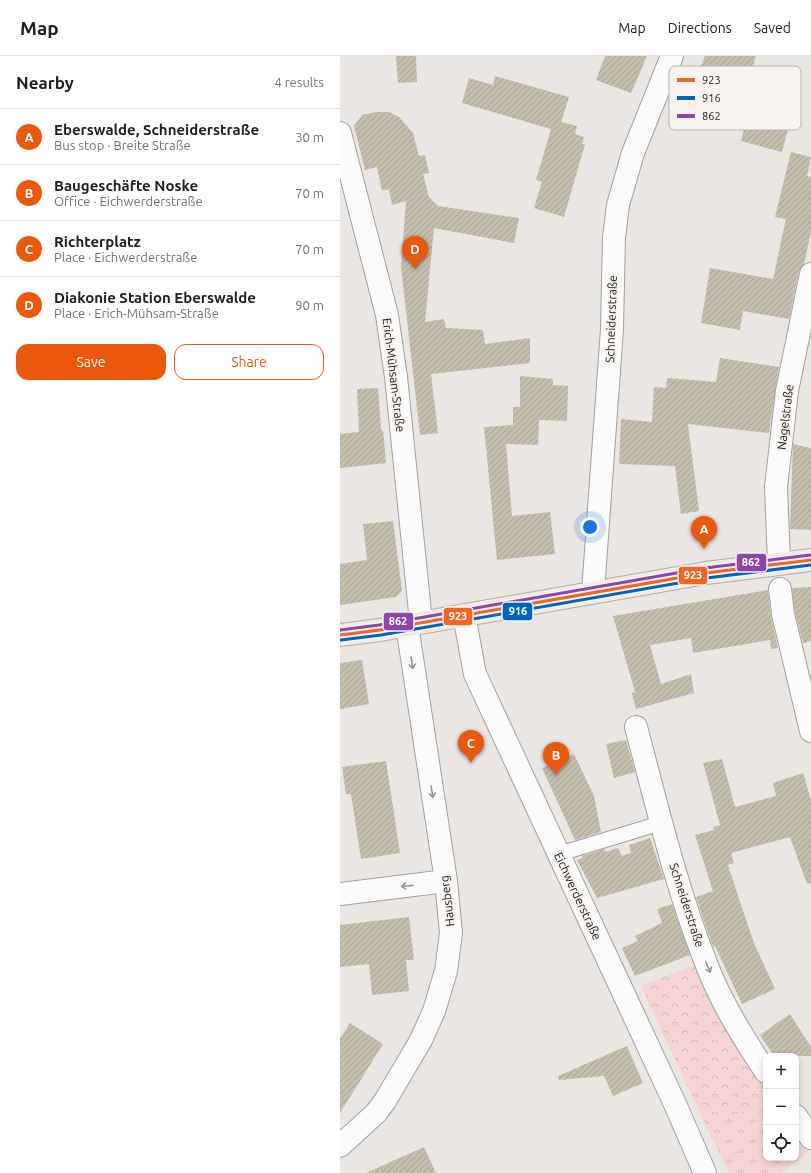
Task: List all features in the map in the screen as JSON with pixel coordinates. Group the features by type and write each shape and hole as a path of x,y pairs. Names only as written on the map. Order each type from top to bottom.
{"main road":[{"path":"340,635 779,562 811,560"}],"street":[{"name":"Schneiderstraße","path":"593,592 612,328 614,238 618,205 633,153 672,56"},
{"name":"Erich-Mühsam-Straße","path":"340,133 386,315 396,377 414,623"},
{"name":"Nagelstraße","path":"779,562 776,487 786,405 811,274"},
{"path":"780,589 783,614 811,731"},
{"name":"Eichwerderstraße","path":"464,615 475,674 675,1104 705,1173"},
{"name":"Hausberg","path":"340,1146 376,1113 385,1101 421,1040 434,1011 446,972 451,933 414,623"},
{"name":"Schneiderstraße","path":"636,727 661,823 706,964 726,1007 763,1067"},
{"path":"340,894 446,881"},
{"path":"799,1120 811,1138"}],"lane":[{"path":"559,854 661,823"}],"green space":[{"path":"699,963 749,1063 763,1084 763,1104 706,1126 641,986"},
{"path":"763,1104 763,1161 797,1161 781,1173 729,1173 706,1126"},
{"path":"799,1137 809,1152 799,1160"}],"building":[{"path":"396,56 416,56 417,82 398,83"},
{"path":"605,56 647,56 631,93 596,80"},
{"path":"705,56 756,56 753,65 757,66 701,66"},
{"path":"495,76 569,97 561,122 577,126 575,134 584,137 582,144 585,144 564,217 534,208 542,182 536,180 551,129 462,103 469,78 493,85"},
{"path":"376,112 389,112 399,117 413,133 419,156 425,155 429,173 423,174 429,197 438,206 519,218 514,243 434,228 425,322 444,319 446,328 483,330 485,344 530,338 530,363 431,374 438,433 420,435 401,267 406,201 392,205 389,189 382,191 377,167 365,170 354,126 362,115"},
{"path":"744,130 788,130 782,152 741,141"},
{"path":"791,152 811,157 807,176 811,177 811,232 804,264 799,271 789,319 743,311 740,330 701,323 710,268 773,279 786,219 775,217"},
{"path":"720,358 779,367 769,433 688,424 699,511 681,514 675,466 619,464 621,419 652,422 654,387 666,388 667,378 716,382"},
{"path":"520,376 553,379 553,385 568,386 567,421 539,420 538,445 506,444 512,516 550,512 555,554 497,560 484,427 513,425 513,407 520,407"},
{"path":"378,388 381,430 383,430 386,463 340,468 340,434 359,432 357,389"},
{"path":"793,444 811,448 811,530 790,529"},
{"path":"393,521 402,591 396,597 340,605 340,564 367,560 363,524"},
{"path":"811,587 811,641 803,643 795,612 792,588"},
{"path":"768,590 771,617 778,648 771,649 770,640 693,653 691,638 650,645 661,684 691,674 694,693 636,709 632,693 635,692 613,616"},
{"path":"362,660 369,704 340,709 340,663"},
{"path":"626,740 635,772 614,778 606,744"},
{"path":"574,754 594,796 601,832 575,840 542,768"},
{"path":"722,759 735,807 776,796 773,783 803,773 811,800 811,883 807,884 790,837 731,853 734,863 728,865 754,943 775,989 742,1004 715,946 713,947 696,897 713,891 695,835 714,830 713,827 720,825 703,763"},
{"path":"386,761 400,853 361,859 351,794 346,794 342,767"},
{"path":"650,838 664,879 597,898 577,860 583,858 582,856 605,849 605,852 618,848 622,856 631,853 629,845"},
{"path":"672,904 690,955 635,976 622,948 638,941 635,936 662,923 657,909"},
{"path":"409,917 414,960 406,960 409,991 372,995 369,964 340,967 340,925"},
{"path":"790,1014 811,1047 811,1056 799,1056 799,1053 772,1053 760,1035"},
{"path":"350,1023 383,1044 340,1113 340,1039"},
{"path":"627,1046 643,1083 613,1096 604,1076 559,1080 558,1076"},
{"path":"424,1147 436,1173 366,1173"}],"transit line":[{"name":"862","path":"340,630 379,625 705,568 810,555"},
{"name":"923","path":"340,635 380,630 706,573 811,560"},
{"name":"916","path":"341,640 381,635 707,578 811,565"}],"place":[{"name":"Diakonie Station Eberswalde","path":"415,269"},
{"name":"Eberswalde, Schneiderstraße","path":"704,549"},
{"name":"Richterplatz","path":"471,763"},
{"name":"Baugeschäfte Noske","path":"556,775"}]}
